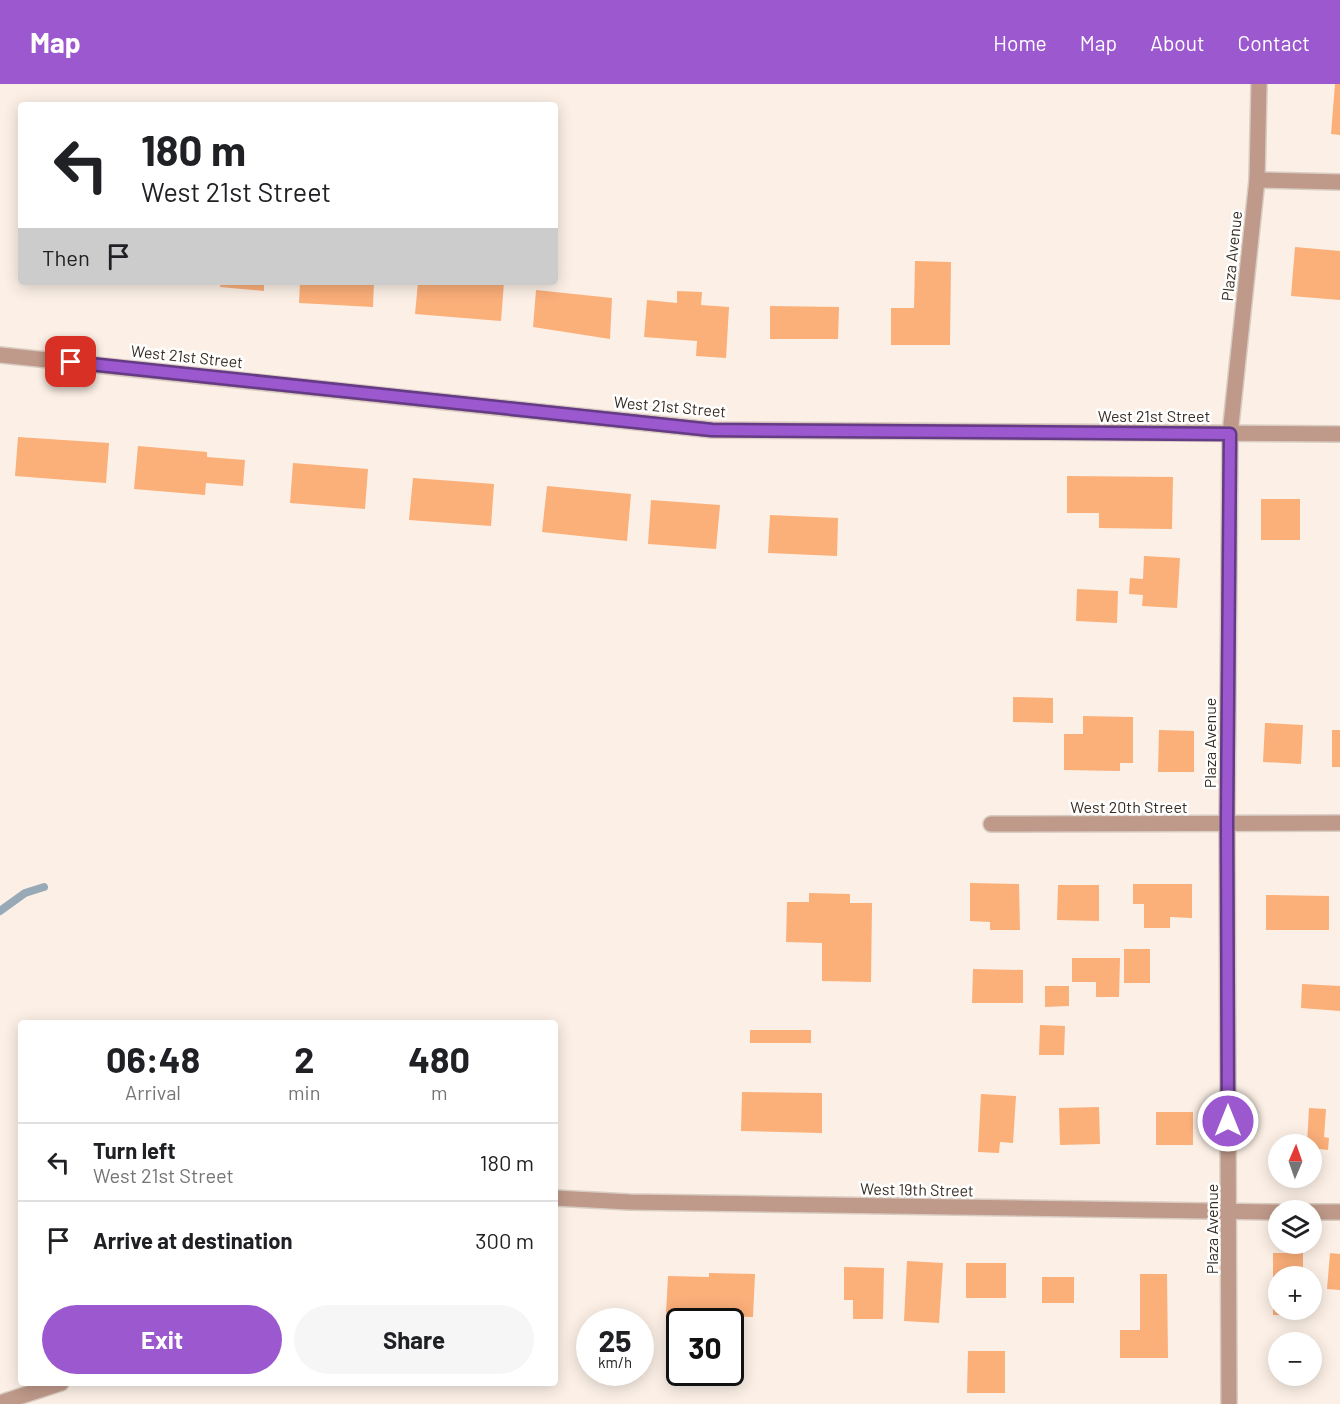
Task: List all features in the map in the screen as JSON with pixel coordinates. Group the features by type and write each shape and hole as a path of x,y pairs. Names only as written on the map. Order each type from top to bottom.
{"street":[{"name":"Plaza Avenue","path":"1229,1404 1227,823 1230,434 1257,180 1259,84"},
{"path":"1257,180 1340,182"},
{"name":"West 21st Street","path":"0,355 712,430 1340,434"},
{"name":"West 20th Street","path":"991,824 1340,823"},
{"name":"West 19th Street","path":"558,1198 628,1202 1268,1212"},
{"path":"1322,1212 1340,1212"},
{"path":"0,1403 52,1386"}],"building":[{"path":"1335,84 1340,84 1340,135 1331,134"},
{"path":"1295,247 1340,251 1340,300 1291,296"},
{"path":"915,261 951,262 950,345 891,345 891,308 914,308"},
{"path":"220,285 264,285 264,291 220,287"},
{"path":"300,285 374,285 373,307 299,303"},
{"path":"418,285 504,285 501,321 415,314"},
{"path":"536,290 612,298 610,339 533,327"},
{"path":"677,291 702,292 701,305 729,307 726,358 696,356 697,341 644,337 647,300 677,303"},
{"path":"770,306 839,307 838,339 770,339"},
{"path":"18,437 109,443 106,483 15,476"},
{"path":"138,446 207,452 207,457 245,460 243,486 206,483 205,495 134,489"},
{"path":"293,463 368,469 365,509 290,503"},
{"path":"1067,476 1173,477 1172,529 1099,528 1099,513 1067,513"},
{"path":"413,478 494,484 491,526 409,520"},
{"path":"547,486 631,494 627,541 542,532"},
{"path":"1261,499 1300,499 1300,540 1261,540"},
{"path":"651,500 720,505 716,549 648,544"},
{"path":"770,515 838,518 837,556 768,553"},
{"path":"1144,556 1180,558 1177,608 1142,606 1143,595 1129,594 1130,578 1143,579"},
{"path":"1077,589 1118,591 1117,623 1076,621"},
{"path":"1013,697 1053,698 1053,723 1013,722"},
{"path":"1083,716 1133,717 1133,763 1120,763 1120,771 1064,770 1064,734 1083,734"},
{"path":"1265,723 1303,725 1301,764 1263,762"},
{"path":"1159,730 1194,731 1194,772 1158,772"},
{"path":"1332,730 1340,730 1340,767 1332,767"},
{"path":"970,883 1019,884 1020,930 990,930 990,922 970,921"},
{"path":"1133,884 1192,884 1192,918 1170,917 1170,928 1144,928 1144,904 1133,904"},
{"path":"1058,885 1099,885 1099,921 1057,920"},
{"path":"809,893 850,894 850,903 872,903 871,982 822,981 822,943 786,942 787,902 809,902"},
{"path":"1266,895 1329,896 1329,930 1266,930"},
{"path":"1124,949 1150,949 1150,983 1124,983"},
{"path":"1072,958 1120,958 1119,997 1096,997 1096,982 1072,982"},
{"path":"973,969 1023,970 1023,1003 972,1003"},
{"path":"1302,984 1340,986 1340,1011 1301,1008"},
{"path":"1045,986 1069,986 1069,1006 1045,1007"},
{"path":"1040,1025 1065,1026 1064,1055 1039,1055"},
{"path":"750,1030 811,1030 811,1043 750,1043"},
{"path":"742,1092 822,1093 822,1133 741,1131"},
{"path":"981,1094 1016,1096 1013,1143 1000,1142 999,1153 978,1152"},
{"path":"1099,1107 1100,1144 1060,1145 1059,1108"},
{"path":"1309,1108 1326,1109 1324,1137 1329,1138 1328,1150 1322,1149 1322,1134 1308,1134"},
{"path":"1156,1112 1193,1112 1193,1145 1156,1145"},
{"path":"1330,1253 1340,1254 1340,1290 1327,1289"},
{"path":"1273,1254 1303,1254 1303,1266 1273,1266"},
{"path":"907,1261 943,1263 939,1323 904,1321"},
{"path":"966,1263 1006,1263 1006,1298 966,1298"},
{"path":"844,1267 884,1268 883,1319 853,1319 853,1300 844,1300"},
{"path":"709,1273 755,1274 753,1317 744,1317 744,1308 666,1308 668,1276 709,1277"},
{"path":"1140,1274 1167,1274 1168,1358 1120,1358 1120,1330 1140,1330"},
{"path":"1042,1277 1074,1277 1074,1303 1042,1303"},
{"path":"968,1351 1005,1351 1005,1393 967,1393"}],"waterway":[{"path":"0,911 25,893 44,887"}],"route":[{"path":"71,362 712,430 1230,434 1227,823 1228,1121"}]}
